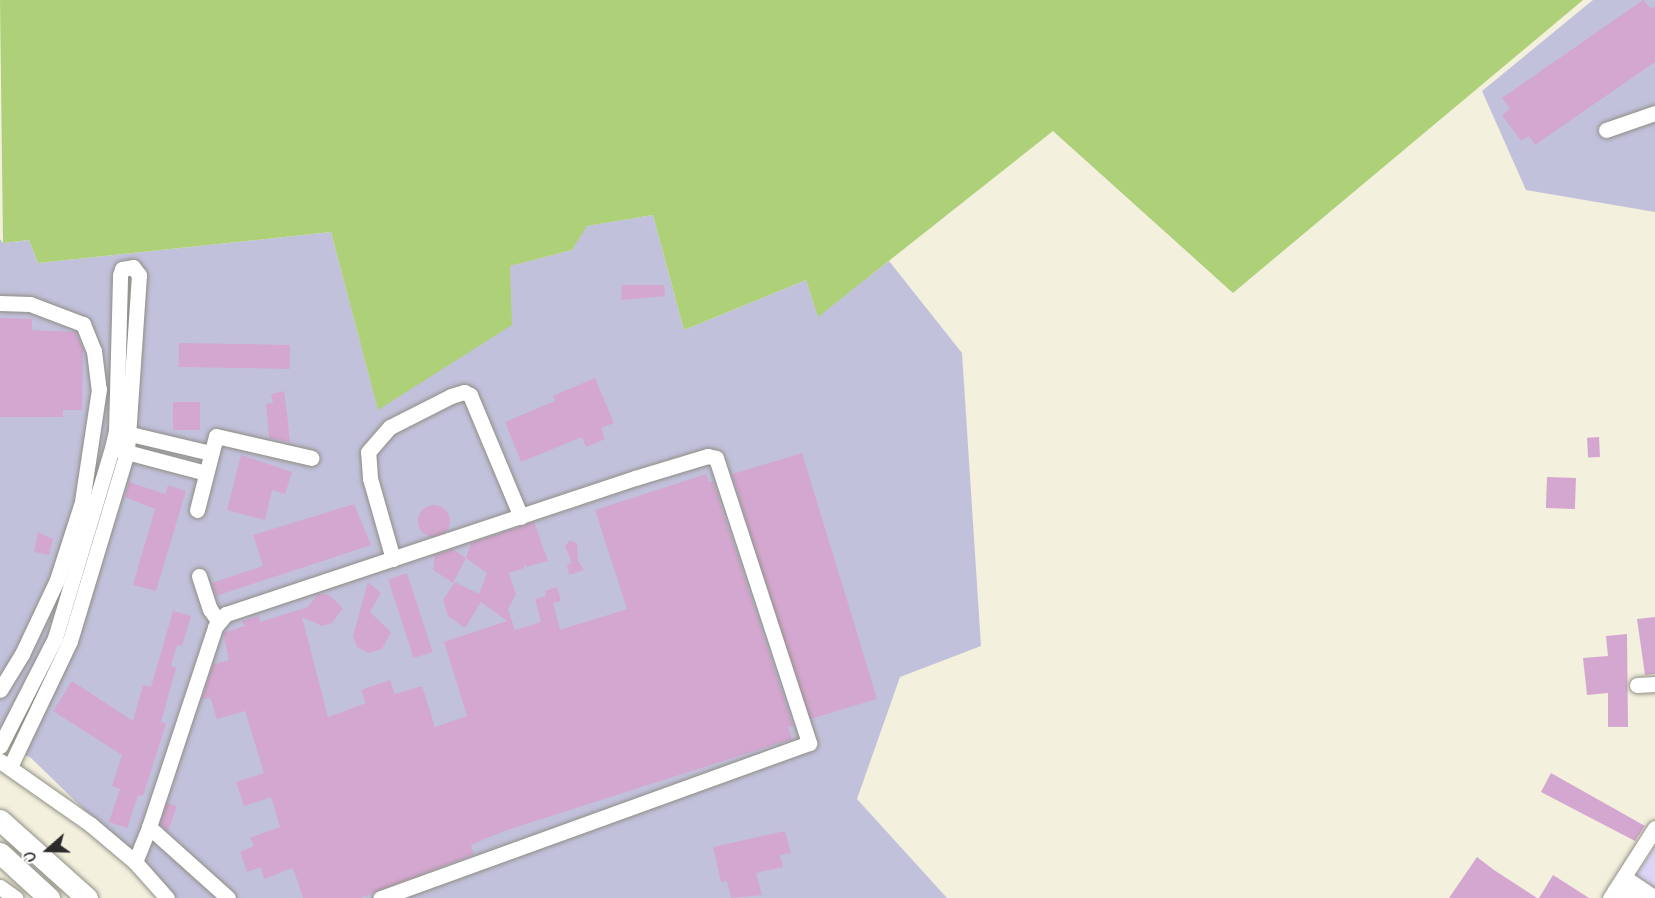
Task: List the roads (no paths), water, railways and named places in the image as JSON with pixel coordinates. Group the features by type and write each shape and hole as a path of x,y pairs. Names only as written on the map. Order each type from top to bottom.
{"highway":[{"path":"0,820 87,898"},
{"path":"0,853 49,898"}],"street":[{"path":"1606,130 1655,113"},
{"path":"0,746 55,638 112,448 123,433 139,275 133,267 122,269 120,274 123,433 127,452 70,641 5,764 64,805 135,862 167,898"},
{"path":"0,303 30,304 83,324 94,351 99,389 82,502 57,580 22,654 0,690"},
{"path":"393,559 370,478 368,452 378,436 405,416 457,394 466,392 470,395 521,517"},
{"path":"123,433 211,453"},
{"path":"197,510 216,437 222,435 312,458"},
{"path":"112,448 206,473"},
{"path":"135,862 218,621 226,614 708,456 716,458 810,741 802,748 380,898"},
{"path":"199,576 210,609 218,621"},
{"path":"1637,685 1655,684"},
{"path":"148,827 228,898"},
{"path":"1616,888 1655,828"},
{"path":"0,887 15,898"},
{"path":"1616,888 1655,898"},
{"path":"1616,888 1633,898"}]}
